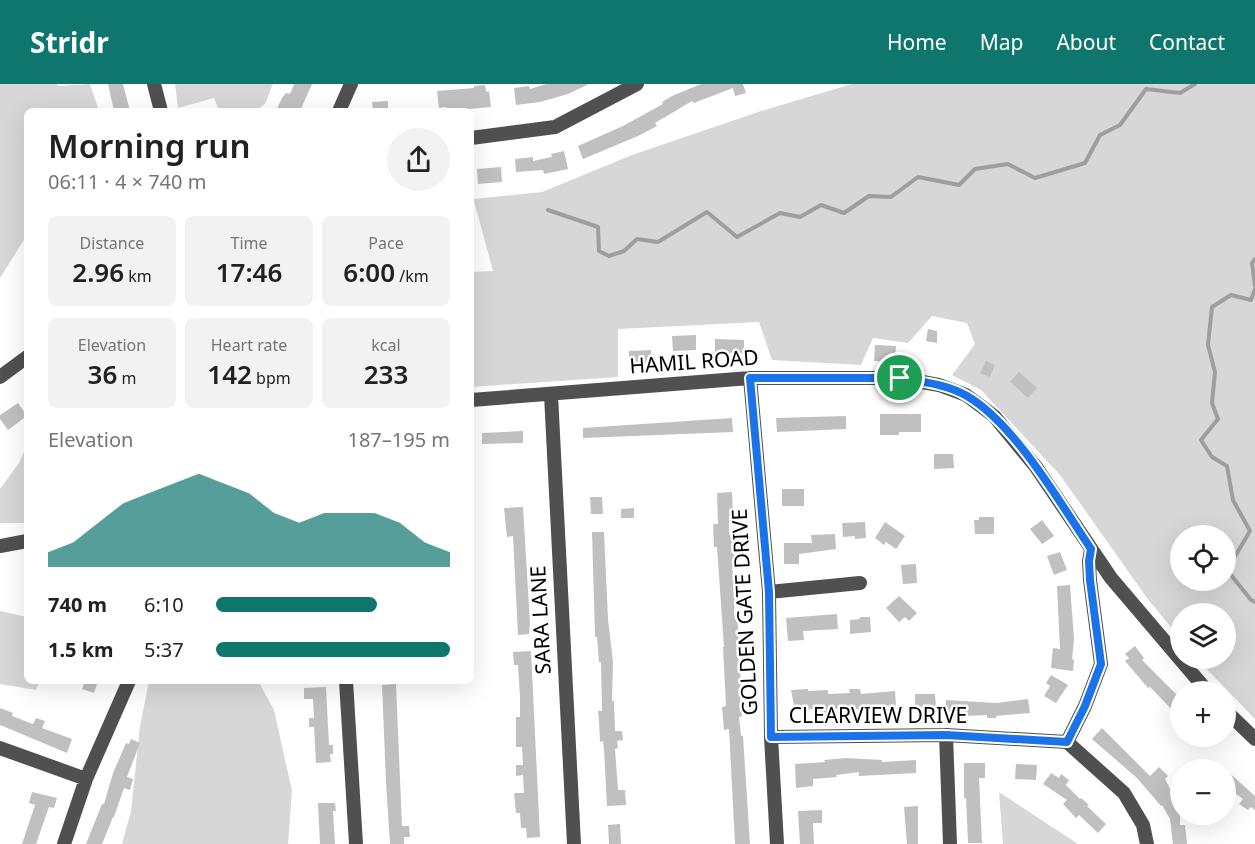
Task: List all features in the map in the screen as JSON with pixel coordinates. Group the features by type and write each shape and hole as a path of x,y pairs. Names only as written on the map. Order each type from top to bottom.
{"street":[{"path":"154,84 160,108"},
{"path":"340,108 351,84"},
{"path":"474,138 555,126 637,84"},
{"path":"0,377 24,359"},
{"name":"HAMIL ROAD","path":"474,400 750,378 900,378 939,385 966,395 993,416 1036,467 1111,578 1199,681"},
{"name":"GOLDEN GATE DRIVE","path":"750,378 769,592 771,737 777,844"},
{"name":"SARA LANE","path":"551,394 573,844"},
{"path":"0,546 24,542"},
{"path":"1091,549 1089,561 1101,664 1085,706 1067,742 1124,793 1143,825 1148,844"},
{"path":"1093,599 1111,578"},
{"path":"769,592 860,583"},
{"path":"64,844 86,779 128,684"},
{"path":"346,684 356,844"},
{"path":"1236,721 1255,739"},
{"path":"946,735 950,844"},
{"name":"CLEARVIEW DRIVE","path":"771,737 946,735 1067,742"},
{"path":"0,748 86,779"}],"shaded area":[{"path":"0,84 57,84 59,86 90,84 98,108 24,108 24,240 0,278"},
{"path":"175,84 273,84 265,104 259,108 218,108 214,98 178,108"},
{"path":"852,84 1255,84 1255,719 1236,699 1236,681 1218,681 1207,669 1236,669 1236,603 1170,603 1170,626 1147,598 1060,475 981,390 952,375 975,344 967,323 932,316 908,343 873,338 861,365 772,360 759,322 618,329 618,377 474,387 474,272 493,271 474,199 542,192 632,155 761,111"},
{"path":"24,452 24,523 0,523 0,489 19,463"},
{"path":"0,611 24,616 24,684 39,684 36,690 0,684"},
{"path":"148,684 260,684 274,710 292,791 288,844 122,844 131,811 140,726"},
{"path":"999,792 1078,844 1003,844"}],"building":[{"path":"108,84 123,84 129,108 113,108"},
{"path":"294,84 312,84 301,108 277,108 286,93 290,94"},
{"path":"546,84 589,84 568,94 540,102 516,105 514,88 529,86 530,89"},
{"path":"701,84 743,84 746,93 735,96 733,88 694,103 692,101 655,123 657,126 583,159 578,146 623,126 663,104 662,102 672,96"},
{"path":"485,85 486,92 489,91 491,107 439,108 437,91 474,88 474,86"},
{"path":"388,101 388,108 373,108 372,102"},
{"path":"564,151 568,169 544,174 543,170 516,172 515,159 533,157 533,161 552,157 551,154"},
{"path":"501,167 502,182 478,184 477,169"},
{"path":"928,329 937,331 937,343 926,341"},
{"path":"696,335 696,350 673,351 672,336"},
{"path":"715,339 744,340 744,353 715,353"},
{"path":"875,345 896,346 895,362 874,361"},
{"path":"651,350 651,363 645,366 629,367 629,351"},
{"path":"986,361 995,365 990,377 980,373"},
{"path":"1019,372 1037,388 1028,398 1010,382"},
{"path":"18,403 24,412 24,418 8,430 0,419 0,415"},
{"path":"880,414 921,414 921,432 880,435"},
{"path":"846,416 846,429 777,432 776,418"},
{"path":"732,418 733,432 583,438 583,428"},
{"path":"523,431 523,443 482,444 482,433"},
{"path":"934,454 953,454 954,468 934,469"},
{"path":"782,489 804,489 804,506 782,506"},
{"path":"732,492 733,515 729,516 729,535 733,535 735,566 732,566 734,586 736,586 734,615 737,615 740,657 738,657 742,688 739,688 742,716 739,717 741,736 743,736 750,844 735,844 729,729 724,730 722,707 726,706 724,647 717,547 714,547 713,524 718,524 717,493"},
{"path":"590,497 602,497 603,514 591,514"},
{"path":"523,507 530,623 529,634 518,635 513,536 507,537 504,508"},
{"path":"634,508 634,518 621,518 621,509"},
{"path":"979,517 994,517 994,534 975,534 974,520 979,520"},
{"path":"1042,520 1054,536 1042,544 1030,529"},
{"path":"865,522 866,538 843,537 842,523"},
{"path":"885,522 905,536 896,549 886,542 884,545 875,538"},
{"path":"592,532 604,532 608,619 613,662 612,701 614,701 615,731 622,731 623,740 617,741 618,748 615,749 618,790 625,790 626,805 607,806 604,749 603,741 600,742 598,711 602,711 601,662 599,662 597,637 595,637"},
{"path":"835,534 836,549 799,554 799,564 784,564 784,543 812,543 811,535"},
{"path":"1060,552 1067,570 1054,575 1047,556"},
{"path":"916,564 917,583 903,584 901,565"},
{"path":"1070,585 1074,639 1073,671 1051,668 1053,648 1060,649 1057,586"},
{"path":"899,596 917,613 909,621 905,617 899,622 886,608"},
{"path":"837,614 838,629 803,631 804,640 788,641 786,618"},
{"path":"860,617 870,617 871,632 850,634 850,620 860,619"},
{"path":"1135,646 1144,658 1142,660 1170,688 1170,708 1150,687 1148,688 1125,661 1129,658 1125,654"},
{"path":"531,651 540,837 527,838 526,828 521,828 520,813 516,813 514,793 524,793 523,775 516,776 516,765 523,765 522,747 516,747 516,717 520,717 520,697 518,665 514,665 513,652"},
{"path":"1051,675 1068,685 1056,703 1044,696 1050,686 1046,683"},
{"path":"84,684 97,684 94,693 82,689"},
{"path":"396,684 402,826 409,826 410,837 404,837 404,844 390,844 386,782 382,685"},
{"path":"326,687 329,745 333,745 333,754 330,754 331,762 316,763 314,727 309,727 309,718 314,718 313,699 304,699 304,688"},
{"path":"808,689 808,691 828,690 828,694 850,693 849,689 860,689 861,694 895,691 896,705 872,707 872,709 827,709 828,713 819,714 819,709 795,710 791,690"},
{"path":"915,694 935,694 936,707 915,708"},
{"path":"1028,699 1030,713 996,716 996,718 987,718 987,715 964,716 964,719 945,714 946,700 996,703"},
{"path":"0,708 13,713 12,716 33,724 36,718 45,721 42,728 72,739 67,753 0,725"},
{"path":"1102,728 1150,776 1159,767 1168,776 1165,779 1170,789 1170,819 1162,805 1137,778 1092,739"},
{"path":"131,739 140,743 127,777 133,779 130,790 124,788 102,844 86,844 102,804 104,804 113,773 126,743 129,744"},
{"path":"846,758 882,760 882,762 916,760 916,773 859,776 859,772 813,779 813,786 796,788 795,764"},
{"path":"964,763 985,763 985,778 979,778 982,843 968,843"},
{"path":"1016,764 1037,765 1036,780 1015,779"},
{"path":"1051,773 1059,778 1061,774 1069,780 1066,785 1106,824 1098,833 1079,815 1076,818 1063,804 1067,800 1043,784"},
{"path":"1236,779 1255,796 1255,810 1251,807 1248,810 1239,804 1243,799 1236,794"},
{"path":"32,792 57,798 54,808 49,807 36,844 22,844 35,805 29,803"},
{"path":"318,803 335,803 336,811 333,811 335,844 320,844"},
{"path":"918,806 918,844 907,844 904,807"},
{"path":"822,810 822,823 813,823 814,844 800,844 798,811"},
{"path":"620,824 621,844 609,844 608,825"},
{"path":"1171,825 1185,825 1187,844 1173,844"}],"waterway":[{"path":"548,210 598,227 599,251 609,256 624,251 637,239 658,242 707,212 737,237 780,213 800,217 821,205 844,213 869,196 891,197 918,177 959,185 975,169 1008,164 1035,178 1085,163 1100,135 1120,125 1146,89 1180,93 1195,84"},
{"path":"1255,259 1252,263 1255,286"},
{"path":"1255,289 1251,300 1231,295 1212,307 1208,345 1215,372 1212,403 1218,419 1201,440 1212,457 1227,466 1233,500 1250,531 1227,570 1255,602"}],"route":[{"path":"750,378 900,378 939,385 966,395 993,416 1036,467 1091,549 1090,580 1101,664 1085,706 1067,742 946,735 771,737 769,592 750,378"}]}
